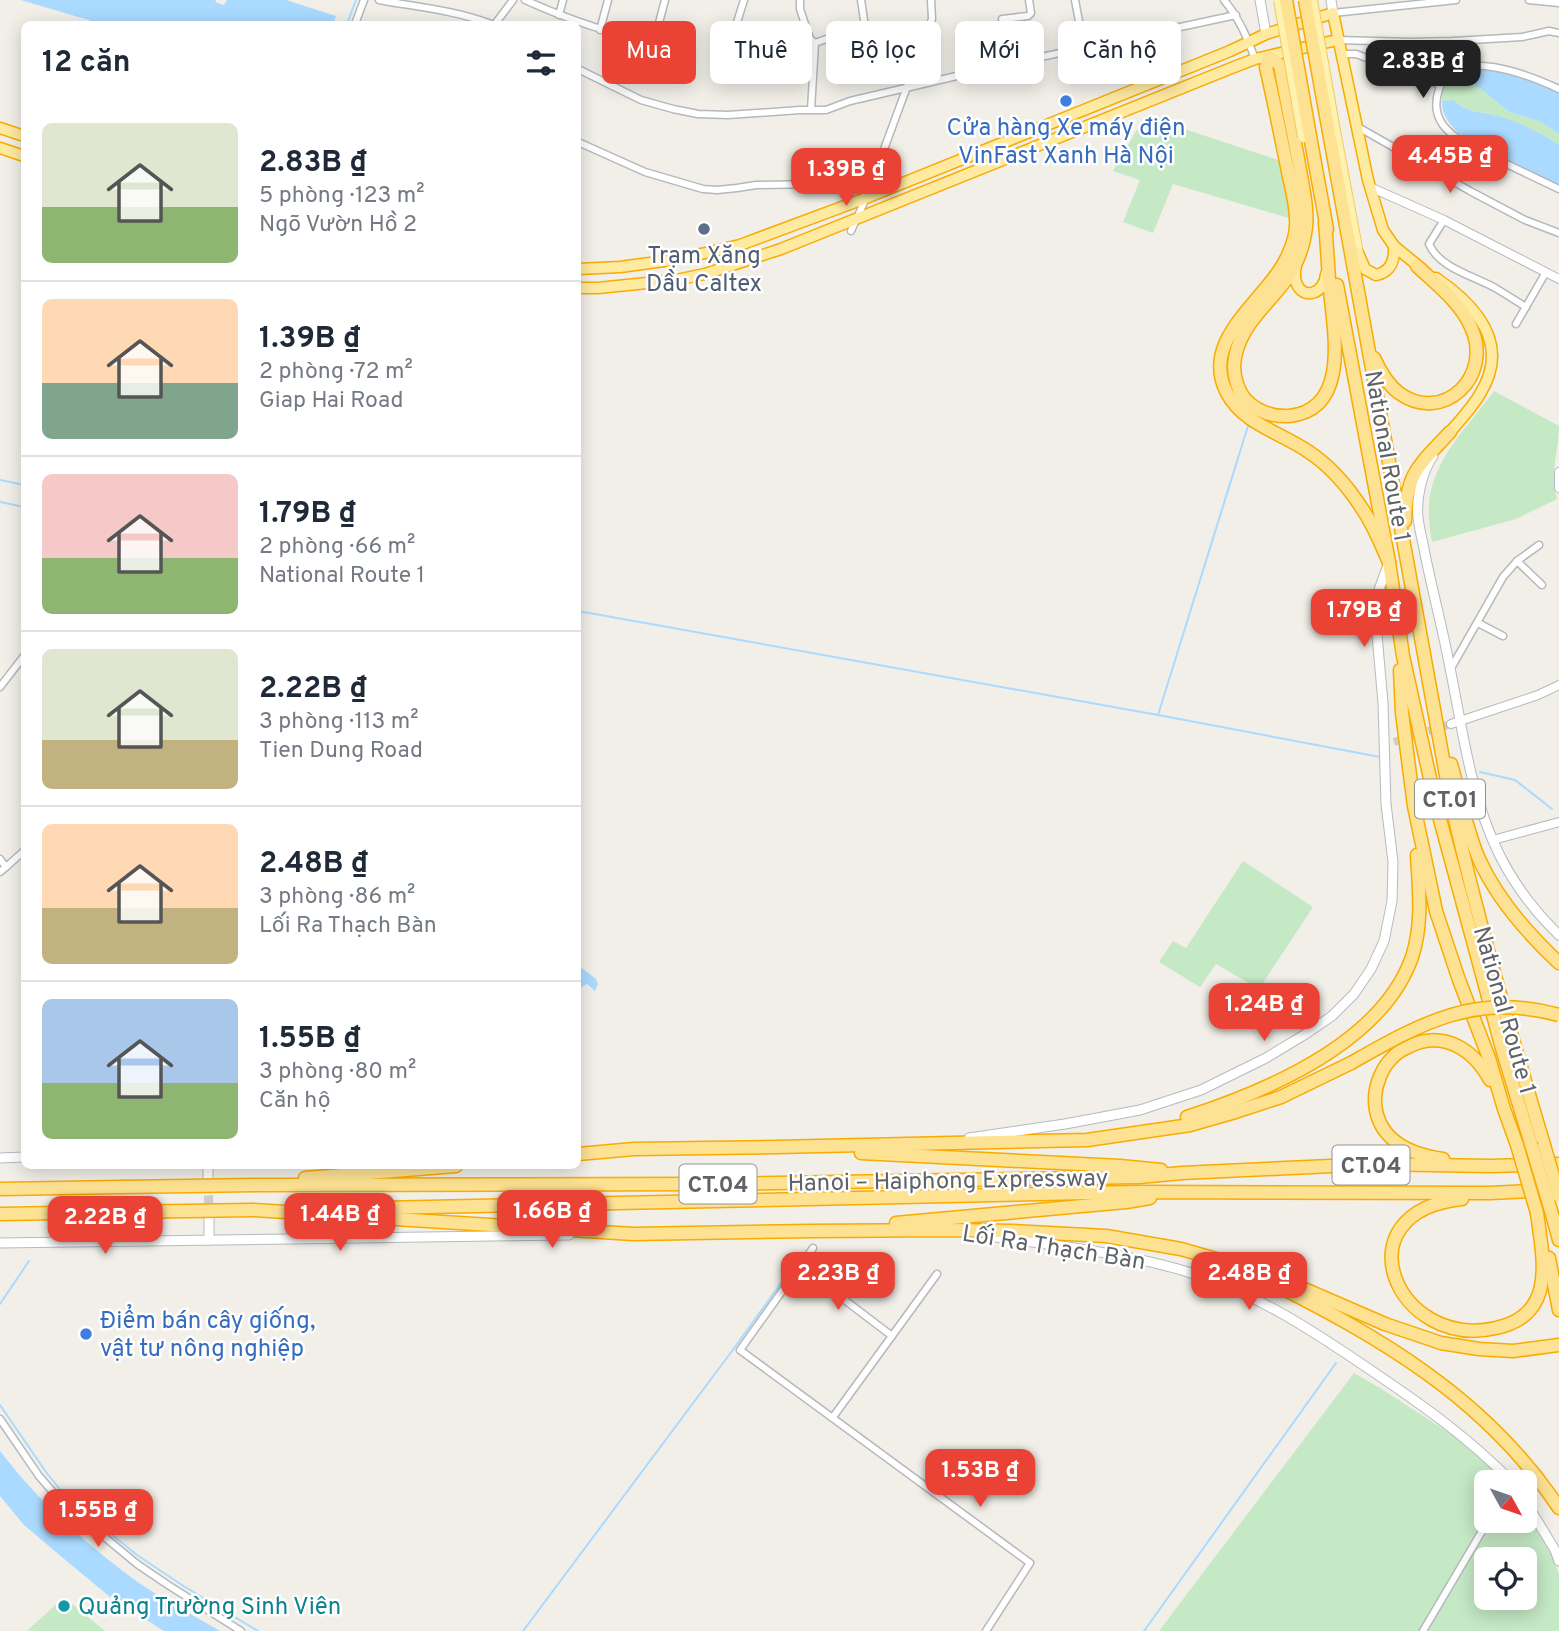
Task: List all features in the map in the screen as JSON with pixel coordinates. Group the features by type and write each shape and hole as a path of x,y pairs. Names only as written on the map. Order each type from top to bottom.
{"highway":[{"name":"National Route 1","path":"1286,0 1306,137 1316,169 1389,562"},
{"name":"National Route 1","path":"1305,0 1332,131 1357,291 1449,792 1538,1144"},
{"path":"581,269 621,267 679,259 740,246 866,198 1266,34 1333,13 1356,127 1363,137 1370,187 1383,230 1394,246 1464,313 1476,341 1478,356 1475,371 1467,384 1442,401 1427,403 1412,400 1399,393 1378,367 1367,343"},
{"path":"1266,34 1269,57 1266,67 1294,202 1296,227 1287,259 1235,326 1221,352 1221,375 1227,393 1238,409 1262,426 1308,451 1330,469 1364,511 1389,562"},
{"path":"581,288 657,283 705,274 853,225 1255,60 1338,40"},
{"path":"1269,57 1280,65 1305,203 1306,228 1296,263 1248,325 1238,343 1235,358 1234,373 1242,395 1253,407 1270,415 1301,413 1317,404 1329,388 1336,349 1325,222"},
{"path":"0,128 21,135"},
{"path":"0,148 21,155"},
{"path":"1296,263 1295,279 1299,288 1310,293 1321,288 1326,279 1325,222"},
{"path":"1357,253 1365,269 1372,274 1381,274 1393,263 1394,246"},
{"path":"1404,546 1405,506 1414,472 1480,394 1489,377 1492,359 1487,328 1467,302 1417,266"},
{"name":"CT.01","path":"1389,562 1399,631"},
{"path":"1399,631 1402,713 1414,806 1428,879 1445,941 1489,1058 1517,1145 1549,1257 1559,1310"},
{"name":"National Route 1","path":"1399,631 1435,802 1503,1052 1538,1144"},
{"path":"1428,675 1479,858 1518,920 1559,962"},
{"path":"1137,1134 1214,1109 1302,1069 1359,1030 1384,1006 1406,971 1418,930 1414,806"},
{"path":"581,1152 1087,1140 1137,1134 1190,1125 1281,1097 1416,1027 1458,1012 1514,1007 1559,1014"},
{"path":"1504,1109 1478,1062 1464,1050 1447,1042 1423,1041 1398,1052 1381,1074 1376,1090 1376,1109 1382,1127 1410,1151 1448,1159 1559,1156"},
{"name":"CT.01","path":"1538,1144 1559,1193"},
{"name":"CT.01","path":"1538,1144 1559,1240"},
{"path":"776,1147 1120,1166 1182,1173"},
{"name":"Hanoi – Haiphong Expressway","path":"253,1185 715,1184 1139,1177 1374,1164 1559,1164"},
{"name":"CT.04","path":"0,1189 253,1185 280,1180 418,1169"},
{"name":"Hanoi – Haiphong Expressway","path":"253,1210 1136,1192 1559,1193"},
{"path":"812,1231 1126,1202 1181,1193"},
{"path":"1537,1213 1544,1266 1543,1283 1534,1303 1515,1321 1488,1330 1459,1330 1422,1313 1402,1293 1392,1271 1392,1249 1404,1224 1423,1208 1448,1201 1536,1197 1559,1193"},
{"path":"253,1210 633,1234 949,1230 1106,1236 1181,1249 1286,1280 1400,1330 1441,1343 1513,1351 1559,1346"},
{"name":"CT.04","path":"0,1214 253,1210"},
{"path":"1229,1262 1316,1306 1383,1345 1443,1385 1507,1441 1559,1508"}],"main road":[{"path":"1260,0 1266,34"},
{"path":"1279,0 1306,137"},
{"path":"1312,0 1332,131 1357,253 1357,291"},
{"path":"1331,0 1333,13"},
{"path":"1450,432 1429,462 1420,488 1417,515 1450,670 1456,722 1485,821 1499,855 1521,892 1559,935"},
{"path":"932,1144 1140,1110 1201,1090 1266,1058 1332,1016 1354,994 1371,969 1384,941 1391,908 1393,862 1386,804 1389,743 1375,612 1379,587 1389,562"},
{"path":"0,1158 21,1157"},
{"path":"208,1169 208,1177"},
{"path":"209,1217 209,1240"},
{"name":"Lối Ra Thạch Bàn","path":"949,1230 1125,1256 1178,1270 1235,1290 1308,1328 1438,1416 1480,1450 1499,1470"},
{"path":"0,1243 633,1234"},
{"path":"1537,1520 1559,1561"}],"street":[{"path":"356,21 364,0"},
{"path":"379,0 450,11 484,21"},
{"path":"496,21 513,0"},
{"path":"525,0 575,21"},
{"path":"559,15 562,0"},
{"path":"600,30 608,0"},
{"path":"737,21 744,0"},
{"path":"800,0 804,21"},
{"path":"861,0 864,21"},
{"path":"853,225 872,183 932,19 931,0"},
{"path":"1002,19 1028,16 1031,13 1029,0"},
{"path":"1075,0 1079,21"},
{"path":"1224,0 1236,15 1255,60"},
{"path":"1333,13 1456,0"},
{"path":"1529,0 1559,3"},
{"path":"581,23 654,42 663,1"},
{"path":"1181,27 1236,15"},
{"path":"1338,40 1454,41 1522,37 1549,31 1559,33"},
{"path":"812,41 826,38"},
{"path":"1356,54 1357,40"},
{"path":"1454,41 1456,70"},
{"path":"581,70 641,100 698,114 728,115 827,110 850,101 1058,54"},
{"path":"1340,54 1356,54 1440,85"},
{"path":"1559,87 1493,66 1474,66 1456,70 1440,85 1436,100 1439,119 1466,144 1559,189"},
{"path":"811,84 811,110"},
{"path":"1363,137 1525,220 1559,233"},
{"path":"581,143 645,172 703,189 872,183"},
{"path":"1370,187 1444,220 1559,279"},
{"path":"1444,220 1429,244 1433,253 1455,269 1526,307"},
{"path":"1516,324 1546,272"},
{"path":"1559,472 1559,488"},
{"path":"1450,670 1503,577 1517,561 1539,545"},
{"path":"1517,561 1542,585"},
{"path":"1478,622 1503,636"},
{"path":"0,687 21,660"},
{"path":"1456,722 1538,695 1559,685"},
{"path":"1493,840 1559,821"},
{"path":"0,859 3,869 21,854"},
{"path":"813,1248 740,1350 1030,1563 986,1631"},
{"path":"800,1266 892,1336"},
{"path":"833,1417 937,1274"},
{"path":"0,1419 39,1476 96,1530 147,1572 241,1631"},
{"path":"1423,1631 1481,1533"}],"green space":[{"path":"1463,73 1464,81 1480,88 1509,112 1539,121 1559,134 1559,145 1510,120 1467,109 1453,100 1442,101 1442,91 1446,83"},
{"path":"1145,116 1281,161 1292,219 1173,184 1153,233 1123,222 1140,180 1113,171"},
{"path":"1494,391 1559,426 1554,471 1557,499 1516,519 1432,542 1429,504 1437,472 1453,444"},
{"path":"1243,861 1313,907 1259,989 1216,964 1200,987 1159,962 1173,941 1186,948"},
{"path":"1354,1373 1480,1453 1495,1470 1474,1470 1474,1533 1537,1533 1537,1524 1559,1574 1559,1631 1159,1631"},
{"name":"Quảng Trường Sinh Viên","path":"64,1597 105,1631 27,1631"}],"water":[{"path":"21,0 215,0 224,5 227,0 286,0 336,16 334,21 92,21"},
{"path":"1480,68 1510,73 1559,92 1559,134 1539,121 1509,112 1480,88 1464,81 1463,73"},
{"path":"1453,100 1468,110 1519,123 1559,145 1559,186 1463,136 1448,121 1442,108 1442,101"},
{"path":"581,967 596,979 598,984 595,991 587,984 581,987"},
{"path":"0,1451 44,1501 93,1547 150,1590 220,1631 164,1631 109,1596 24,1525 0,1496"}],"waterway":[{"path":"348,21 356,0"},
{"path":"1158,715 1248,426"},
{"path":"0,480 21,484"},
{"path":"0,502 21,506"},
{"path":"581,612 1380,757"},
{"path":"1480,772 1515,780 1552,809"},
{"path":"523,1631 802,1254"},
{"path":"0,1304 29,1261"},
{"path":"1144,1631 1336,1363"},
{"path":"0,1405 46,1472 62,1492 84,1512 137,1555 258,1631"}],"tunnel":[{"path":"1394,742 1451,724"},
{"path":"208,1182 209,1214"}],"place":[{"name":"Cửa hàng Xe máy điện VinFast Xanh Hà Nội","path":"1066,101"},
{"name":"Trạm Xăng Dầu Caltex","path":"704,229"},
{"name":"Điểm bán cây giống, vật tư nông nghiệp","path":"86,1334"},
{"name":"Quảng Trường Sinh Viên","path":"64,1606"}]}
